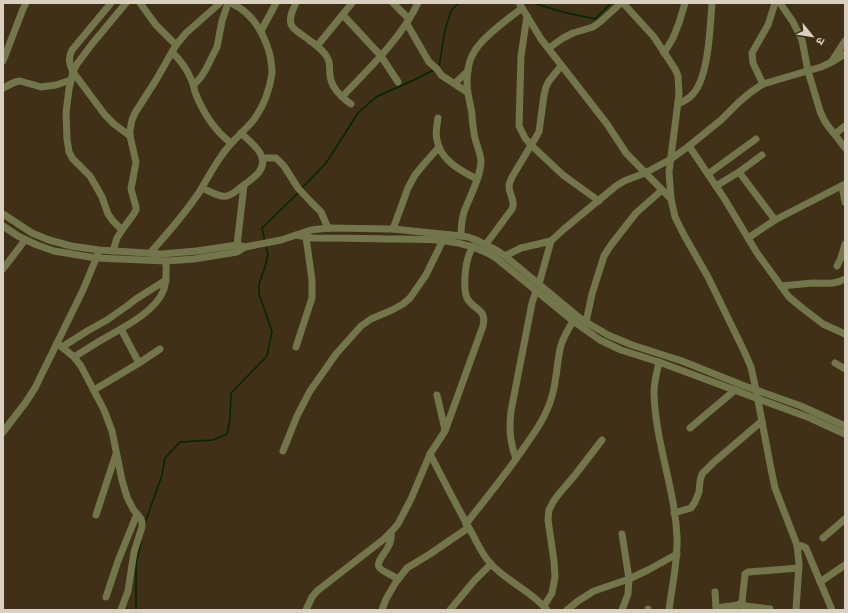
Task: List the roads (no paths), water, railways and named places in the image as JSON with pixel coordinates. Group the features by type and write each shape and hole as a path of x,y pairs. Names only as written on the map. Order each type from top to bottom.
{"street":[{"path":"3,61 26,3"},
{"path":"111,3 72,50 69,64 73,72 105,115 130,136"},
{"path":"122,230 108,214 102,197 90,176 73,159 69,152 66,113 70,80 73,72 92,44 126,3"},
{"path":"140,3 156,25 176,45"},
{"path":"113,251 117,238 136,210 131,189 136,162 130,136 131,125 135,113 176,45 186,33 220,3"},
{"path":"194,85 206,69 217,47 221,25 228,3"},
{"path":"150,253 175,226 202,188 224,151 252,122 262,106 269,89 272,73 271,63 267,46 261,31 247,14 231,3"},
{"path":"261,31 276,3"},
{"path":"296,3 291,16 291,25 294,29 317,46 328,58 332,84 342,97 351,104"},
{"path":"317,46 352,3"},
{"path":"393,3 408,21 430,62 441,75 467,92"},
{"path":"342,97 398,36 418,3"},
{"path":"549,48 573,33 593,27 622,3 654,37 678,76 679,94 670,172 671,199 675,216 708,277 744,351 750,367 756,390 770,469 775,488 798,545 799,568 796,610"},
{"path":"664,53 679,24 685,3"},
{"path":"678,104 691,96 702,78 709,39 712,3"},
{"path":"763,84 753,63 752,53 768,25 775,3"},
{"path":"780,3 793,22 802,40 808,71 820,111 828,126 845,148"},
{"path":"461,236 464,213 477,179 481,161 474,136 472,115 467,92 468,71 472,55 476,49 520,5 541,39 607,124 626,153 671,199"},
{"path":"343,15 381,56 398,82"},
{"path":"527,16 520,56 519,126 531,145 563,175 598,201"},
{"path":"832,62 845,41"},
{"path":"172,52 183,64 190,76 208,119 218,133 231,143"},
{"path":"505,256 521,248 551,241 616,186 671,159 689,146 751,92 763,84 821,67 845,54"},
{"path":"486,244 512,209 514,202 509,186 510,182 536,139 539,132 548,81 561,66"},
{"path":"455,83 468,71"},
{"path":"3,88 20,81 41,87 56,85 70,80"},
{"path":"438,118 436,136 439,147 455,167 477,179"},
{"path":"835,134 845,126"},
{"path":"202,188 223,196 229,196 259,172 263,158 240,133"},
{"path":"708,174 756,139"},
{"path":"689,146 716,186 757,253 789,297 823,324 845,334"},
{"path":"393,229 408,188 424,164 439,147"},
{"path":"716,186 739,172 762,155"},
{"path":"263,158 276,158 284,166 298,188 321,212 328,228"},
{"path":"739,172 775,220"},
{"path":"237,245 244,185"},
{"path":"748,238 775,220 843,185 845,202"},
{"path":"586,322 592,294 604,256 636,213 662,190"},
{"path":"3,214 32,233 50,240 71,246 99,250 162,254 237,245 245,247"},
{"path":"3,226 25,240 54,251 96,258 166,261 194,259 237,252 245,247 278,241 311,230 328,228 393,229 468,237 486,244 505,256 586,322 608,335 801,406 845,426"},
{"path":"294,235 312,238 443,240 473,246 496,258 573,321 600,340 621,350 659,362 810,418 845,434"},
{"path":"296,347 312,298 312,280 306,237"},
{"path":"3,269 25,240"},
{"path":"283,451 297,416 310,391 336,354 361,326 371,319 403,304 410,298 426,275 443,240"},
{"path":"539,284 551,241"},
{"path":"837,266 845,244"},
{"path":"306,610 316,591 391,532 398,524 430,454 445,431 485,319 482,314 470,303 466,296 466,270 468,258 473,246"},
{"path":"3,432 26,402 60,345 99,250"},
{"path":"74,358 97,342 136,320 152,307 164,290 166,280 166,261"},
{"path":"781,286 814,283 832,284 845,279"},
{"path":"60,345 108,320 136,299 166,280"},
{"path":"516,459 509,430 511,411 532,303 536,291"},
{"path":"382,610 386,599 398,579 407,568 430,554 467,526 536,429 552,398 560,349 573,321"},
{"path":"121,329 139,363"},
{"path":"60,345 81,366 104,410 112,431 127,497 142,522 142,527 134,552 128,591 121,610"},
{"path":"94,390 160,349"},
{"path":"659,362 654,390 658,433 674,513 677,537 677,554 669,610"},
{"path":"835,363 845,369"},
{"path":"690,428 735,390"},
{"path":"438,395 445,431"},
{"path":"674,513 691,508 699,492 702,474 762,421"},
{"path":"430,454 467,526 486,558 491,564 546,608 552,593 555,577 548,520 549,510 558,495 602,440"},
{"path":"96,515 117,452"},
{"path":"106,597 118,561 137,514"},
{"path":"823,538 845,519"},
{"path":"391,532 391,540 378,564 382,570 398,579"},
{"path":"622,534 629,579 628,594 622,610"},
{"path":"798,545 806,548 832,610"},
{"path":"567,610 594,591 629,579 677,554"},
{"path":"450,610 474,581 491,564"},
{"path":"820,582 845,565"},
{"path":"738,604 742,602 745,574 748,572 799,568"},
{"path":"715,592 716,608 719,609 738,604 770,610"}],"waterway":[{"path":"439,67 445,30 451,11 458,3"},
{"path":"533,3 563,12 595,19 611,3"},
{"path":"302,188 326,163 358,113 376,97 434,70"},
{"path":"265,242 262,228 298,193"},
{"path":"145,523 162,475 165,458 180,442 213,440 227,434 230,420 231,393 267,356 272,331 259,294 259,284 268,255 266,245"},
{"path":"136,610 136,564 141,542"}]}
